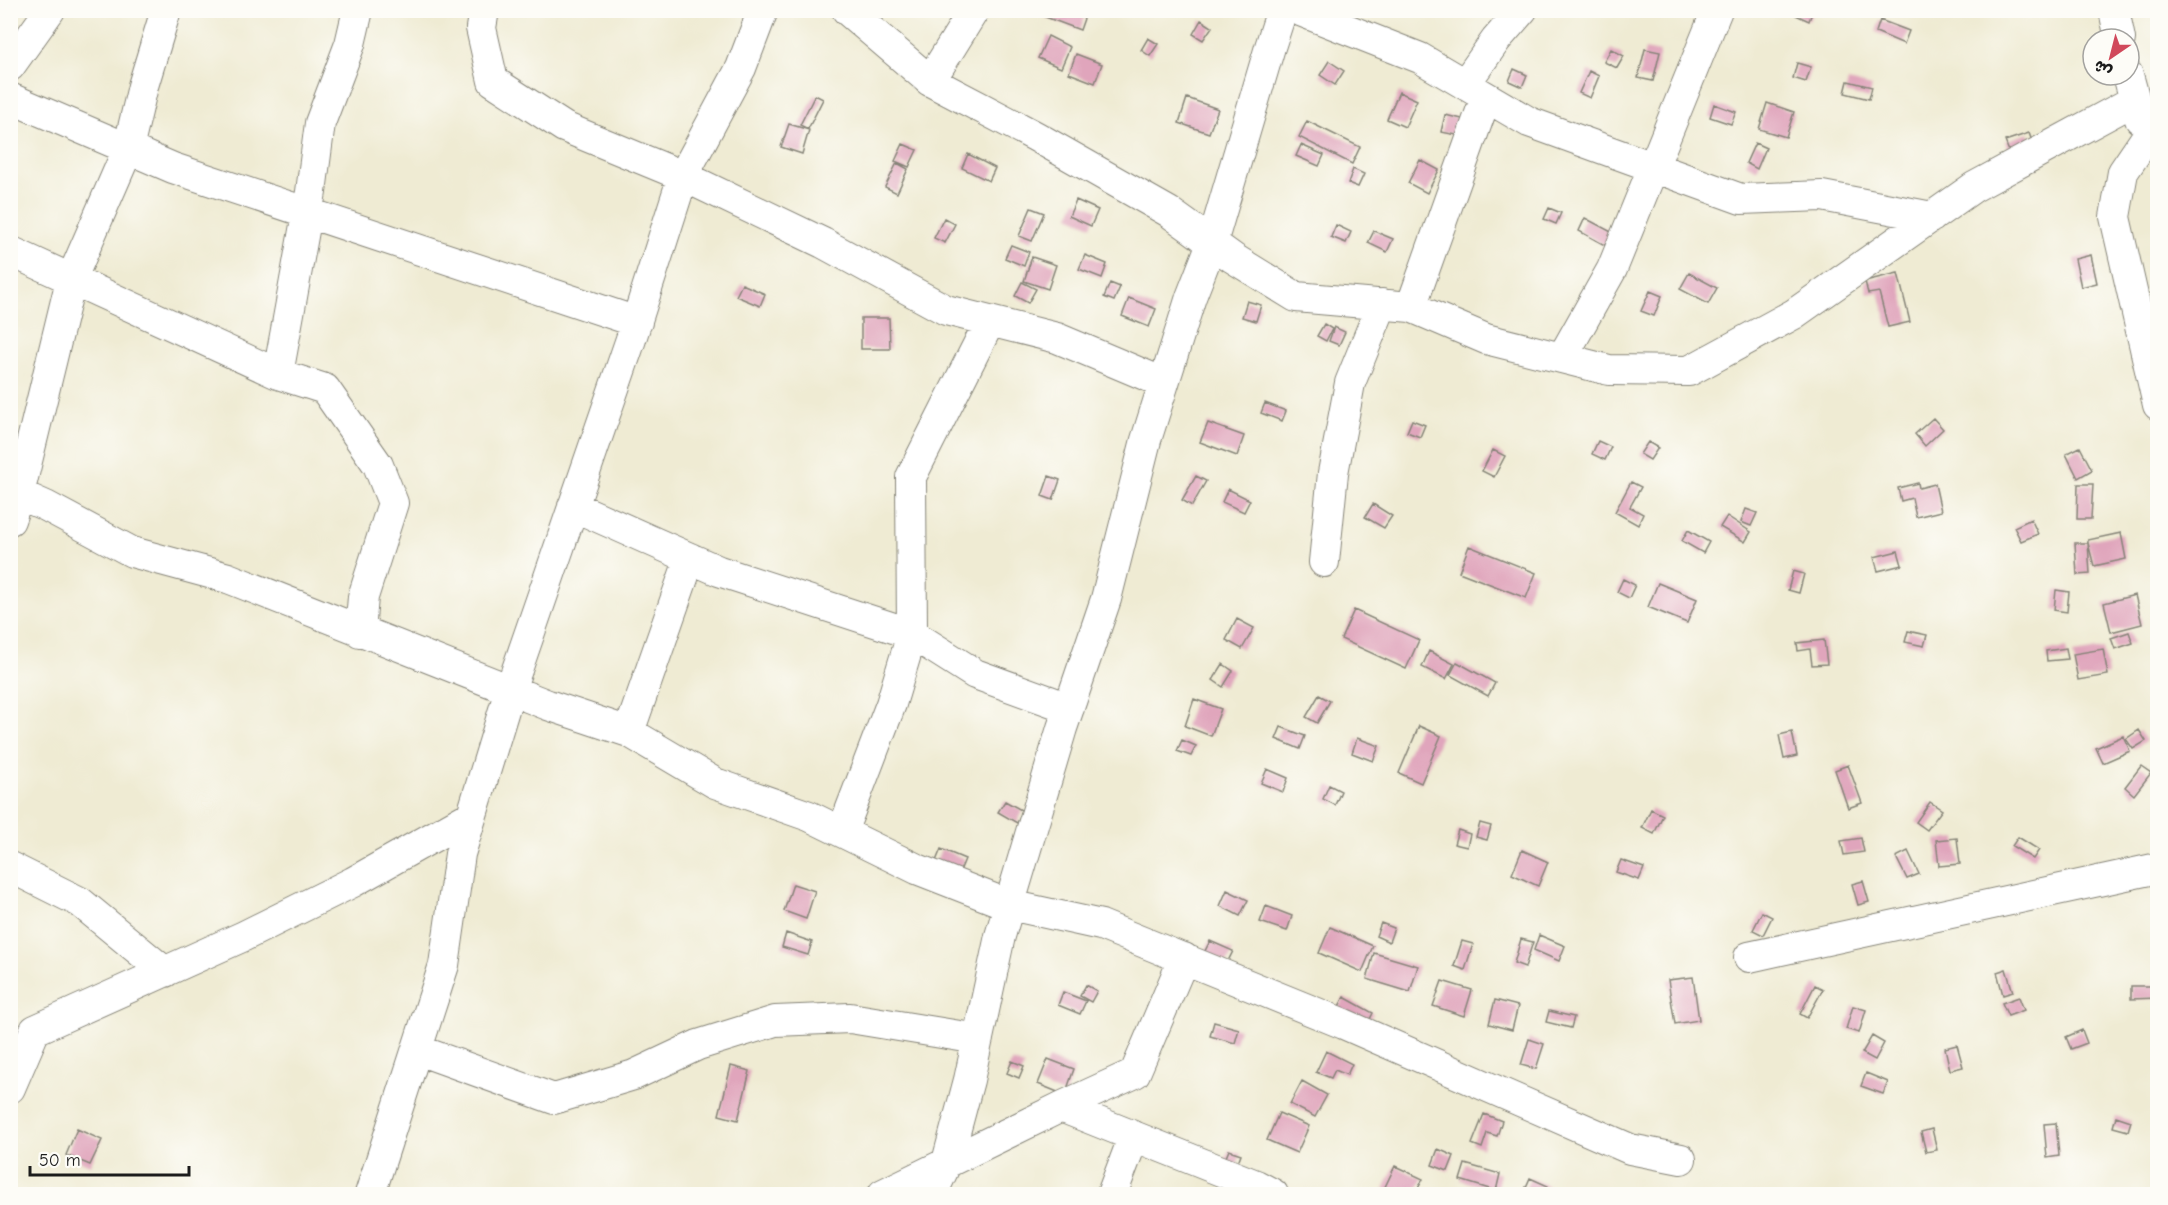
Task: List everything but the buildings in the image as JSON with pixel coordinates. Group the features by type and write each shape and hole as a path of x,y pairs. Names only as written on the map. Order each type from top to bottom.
{"street":[{"path":"10,66 50,10"},
{"path":"166,10 143,86 128,149 71,280 14,501 132,552 228,578 510,690 629,732 715,783 809,816 917,869 1010,904 1101,925 1475,1080 1630,1149 1681,1160"},
{"path":"278,374 307,213 320,123 350,45 358,10"},
{"path":"484,10 481,28 493,81 564,127 682,176 823,243 946,310 1057,338 1164,383"},
{"path":"370,1194 444,965 460,854 510,690 636,322 682,176 741,68 763,10"},
{"path":"847,10 930,81 1035,136 1169,213 1296,297 1411,307 1486,339 1609,370 1689,371 1794,314 1974,187 2131,87 2142,125 2153,136 2123,172 2115,217 2157,405"},
{"path":"930,81 974,10"},
{"path":"932,1194 947,1162 978,1039 1000,936 1069,708 1106,599 1146,440 1191,297 1212,243 1282,10"},
{"path":"1298,10 1420,58 1529,122 1741,199 1822,196 1932,217"},
{"path":"1411,307 1475,91 1496,40 1522,10"},
{"path":"1562,358 1612,269 1718,10"},
{"path":"2114,10 2118,27"},
{"path":"10,98 173,168 636,322"},
{"path":"10,251 278,374 325,389 378,465 393,502 363,597 360,632"},
{"path":"1323,562 1333,473 1350,383 1382,304"},
{"path":"842,832 891,704 912,634 911,477 990,321"},
{"path":"573,506 719,570 912,634 975,674 1069,708"},
{"path":"629,732 690,558"},
{"path":"10,1088 35,1030 244,936 353,882 472,815"},
{"path":"10,867 80,902 165,972"},
{"path":"1749,957 2157,868"},
{"path":"883,1194 1135,1073 1184,958"},
{"path":"418,1050 554,1099 634,1075 698,1045 775,1021 850,1018 978,1039"},
{"path":"1061,1107 1134,1136 1234,1186 1256,1185 1273,1194"},
{"path":"1112,1194 1134,1136"}]}
